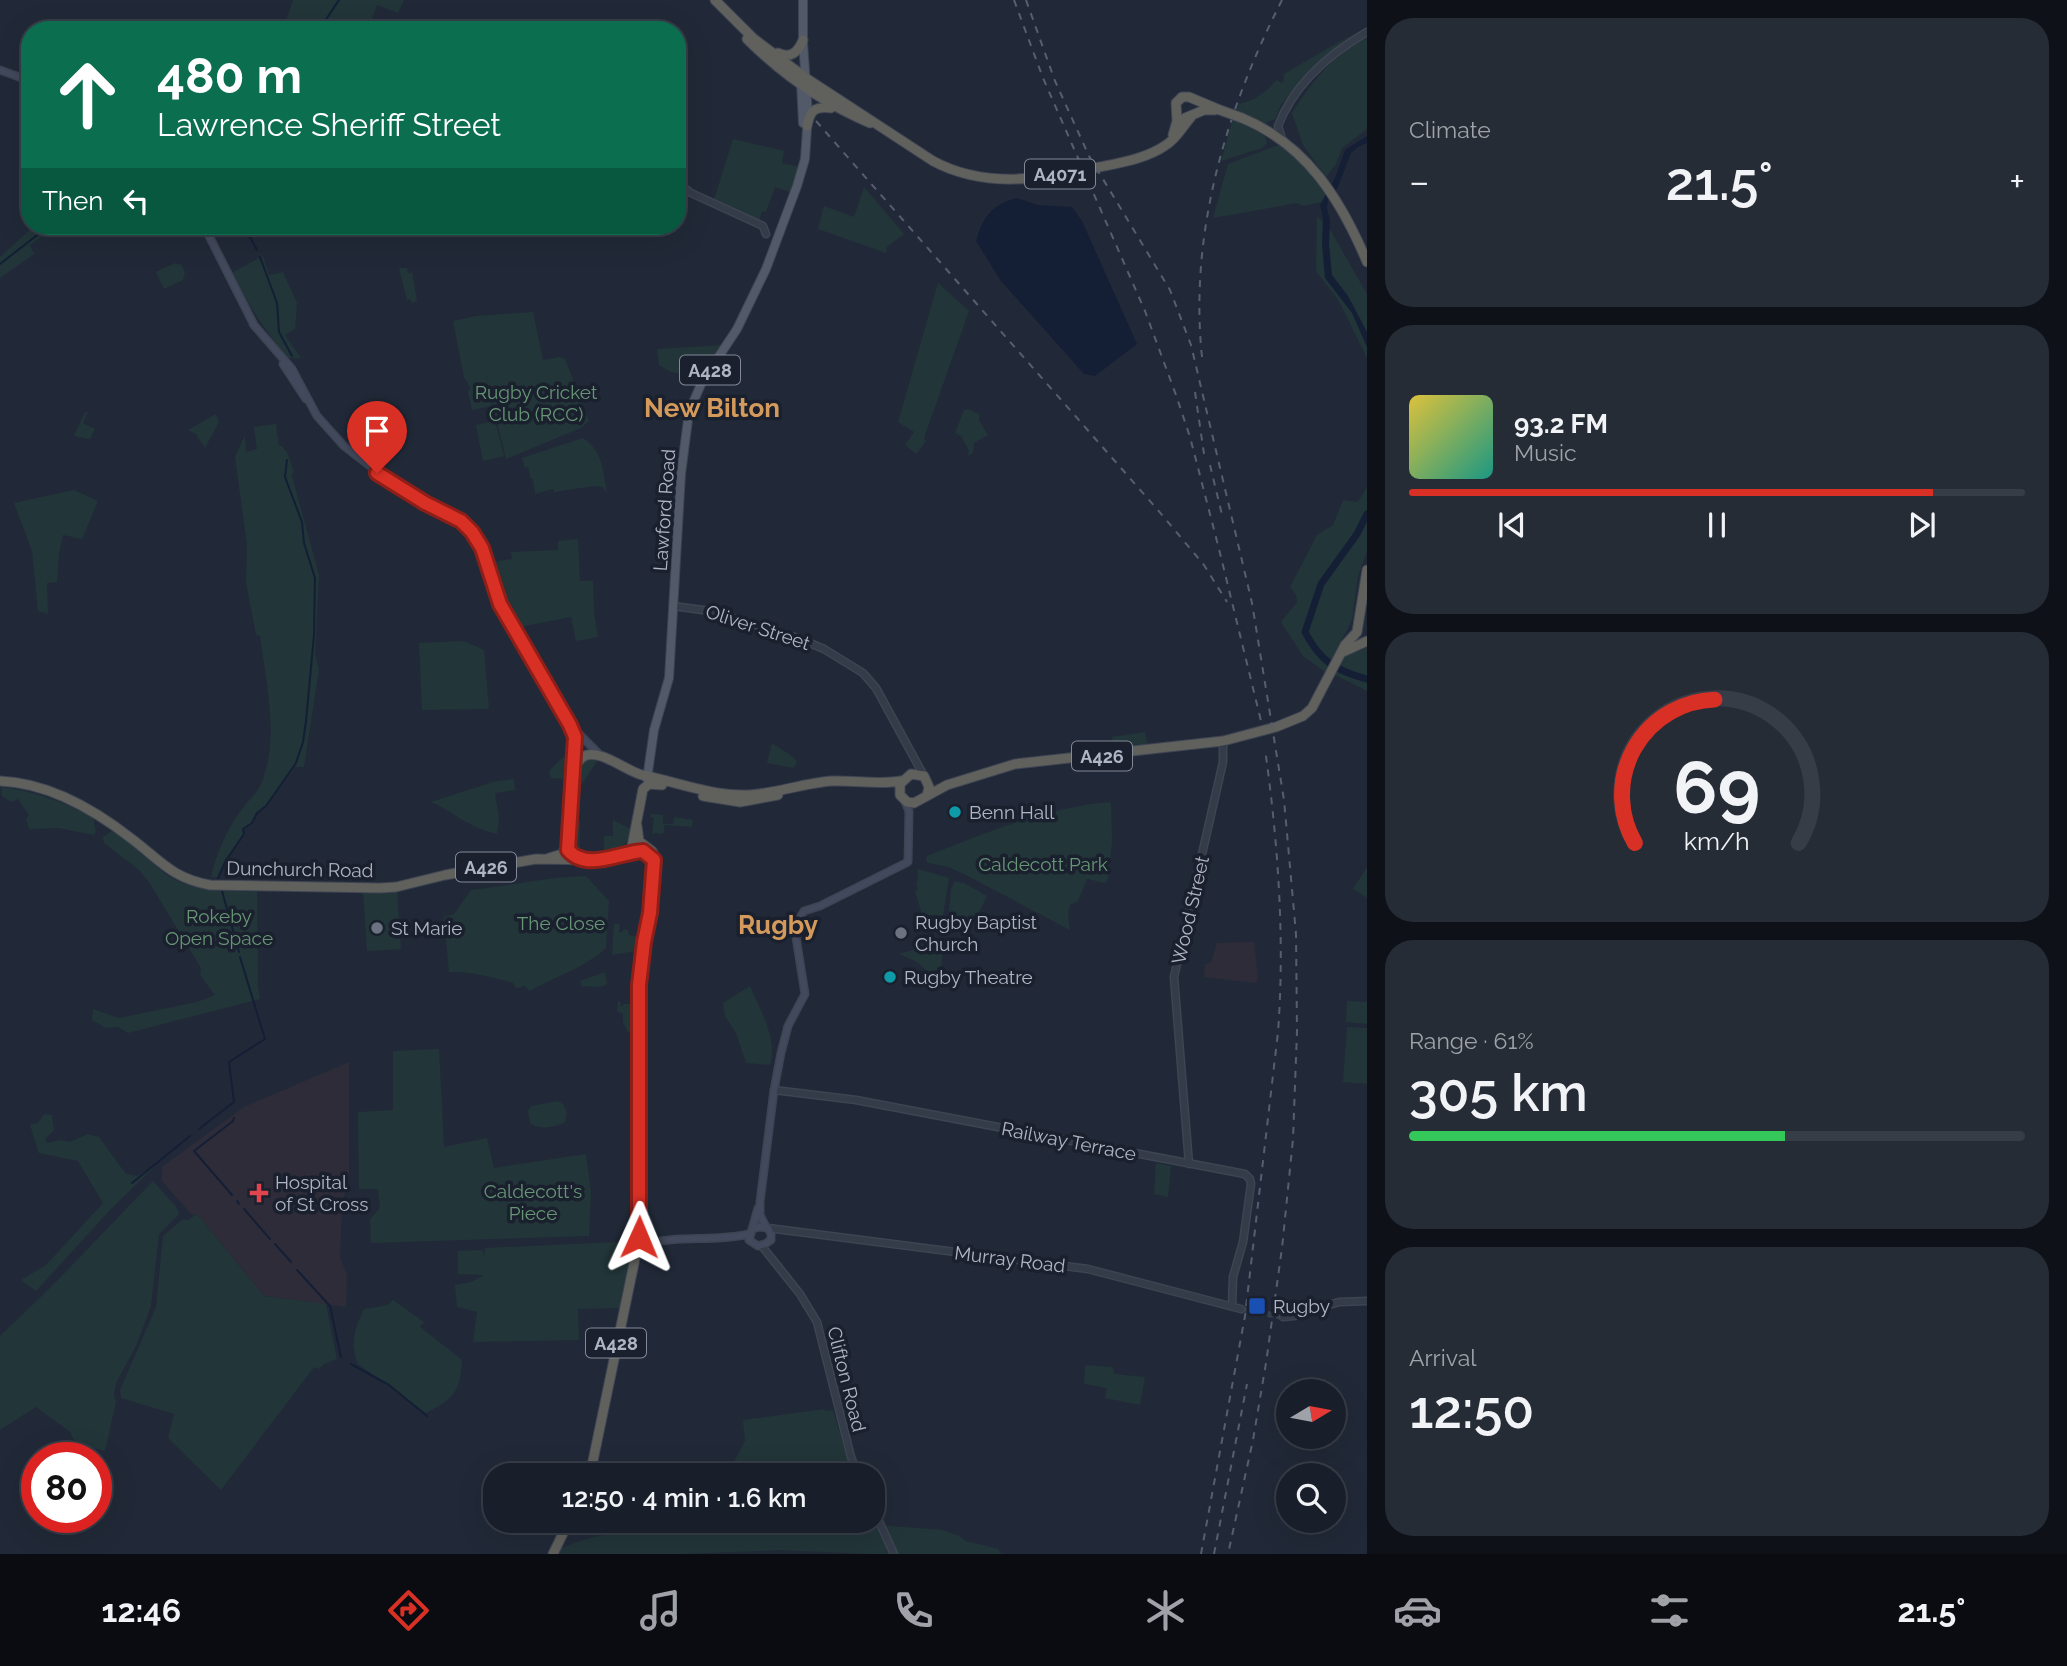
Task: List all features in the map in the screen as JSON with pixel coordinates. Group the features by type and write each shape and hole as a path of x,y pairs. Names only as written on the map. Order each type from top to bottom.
{"highway":[{"name":"A4071","path":"713,0 752,37 839,110 887,131"},
{"name":"A4071","path":"713,0 762,54 948,168 978,176 1008,180 1033,179 1144,156 1171,142 1192,116"},
{"path":"752,37 786,56 795,52 803,41"},
{"path":"803,81 868,123"},
{"path":"1171,142 1177,124 1177,102 1182,97 1189,97 1242,118 1282,139 1319,177 1342,209 1367,262"},
{"path":"1192,116 1197,107 1195,100"},
{"path":"807,126 810,113 815,108 839,110"},
{"path":"1176,110 1180,116 1192,116 1208,109 1218,110"},
{"path":"1367,570 1360,637 1367,641"},
{"name":"A426","path":"923,798 947,785 1015,764 1223,741 1260,732 1303,716 1316,704 1345,645 1363,623"},
{"path":"1340,656 1367,641"},
{"path":"587,859 575,856 567,845 574,771 583,757 592,754 633,773 645,783 734,795 750,795 825,782 901,781 911,774 926,778 934,785 947,785"},
{"path":"854,783 886,788 907,802 923,798 929,789 926,778"},
{"name":"Dunchurch Road","path":"0,781 31,786 76,803 115,826 173,873 192,882 210,885 335,889 396,887 469,870 547,859 587,859 643,851 651,855 655,864"},
{"path":"901,781 901,797"},
{"name":"A428","path":"637,826 645,783"},
{"path":"625,855 632,846 637,826"},
{"path":"637,826 639,841 652,851 655,864"},
{"name":"A426","path":"547,859 562,854 567,845"},
{"name":"A428","path":"593,1463 609,1374 640,1243 638,1040 642,961 655,864"},
{"path":"554,1551 563,1533"}],"main road":[{"name":"Lawford Road","path":"803,0 806,145"},
{"path":"0,70 21,77"},
{"name":"Lawford Road","path":"645,783 654,730 668,678 681,474 689,412 702,382 737,329 766,269 797,186 806,145 803,81"},
{"path":"208,235 253,324 328,430 362,461 397,487 461,521 472,532 482,548 500,604 570,725 576,744 574,771"},
{"path":"253,324 292,369 310,403"},
{"path":"570,725 601,756"},
{"path":"901,797 908,805 909,815"},
{"path":"909,815 923,798"},
{"name":"Clifton Road","path":"770,1240 760,1215 760,1202 774,1090 788,1026 805,993 795,931 800,917 810,910 908,862 909,815"},
{"name":"Clifton Road","path":"760,1202 750,1234 761,1245"},
{"path":"640,1243 734,1237 767,1227"},
{"path":"761,1245 770,1240"}],"street":[{"path":"1282,139 1278,126 1298,90 1313,72 1339,50 1367,32"},
{"path":"1264,128 1281,119"},
{"path":"686,189 763,226 766,234"},
{"name":"Oliver Street","path":"673,606 710,611 798,638 853,666 869,678 876,688 926,778"},
{"name":"Wood Street","path":"1189,1164 1174,977 1223,762 1223,741"},
{"path":"911,774 914,768 913,758"},
{"name":"Railway Terrace","path":"774,1090 856,1100 1245,1174 1250,1179 1243,1242 1228,1305"},
{"name":"Murray Road","path":"767,1227 789,1232 1088,1269 1241,1308"},
{"name":"Murray Road","path":"770,1240 789,1232"},
{"name":"Clifton Road","path":"770,1240 774,1261"},
{"name":"Clifton Road","path":"761,1245 800,1294 817,1322 853,1463"},
{"path":"1283,1317 1339,1302 1367,1301"},
{"path":"885,1532 894,1554"}],"shaded area":[{"path":"1254,942 1258,976 1256,983 1204,977 1205,964 1211,963 1217,943"},
{"name":"Hospital of St Cross","path":"349,1062 349,1176 342,1205 340,1257 347,1275 346,1307 264,1296 197,1214 192,1215 162,1181 162,1167 244,1107"}],"green space":[{"path":"293,0 404,0 398,13 377,5 371,21 286,21"},
{"path":"1349,36 1307,73 1281,105 1275,119 1265,123 1237,111 1239,104 1260,95 1277,80 1281,83 1284,81 1284,74"},
{"path":"1367,38 1367,129 1342,148 1336,164 1326,177 1303,145 1292,113 1333,61"},
{"path":"1233,118 1263,130 1267,143 1262,148 1221,161"},
{"path":"733,139 784,151 782,163 799,167 790,192 775,187 766,212 762,211 759,221 714,200"},
{"path":"1278,145 1296,157 1324,188 1326,194 1322,202 1303,206 1297,203 1213,218 1228,164"},
{"path":"864,187 904,234 887,247 886,253 818,229 824,206 854,217"},
{"path":"1317,216 1331,231 1367,294 1367,358 1339,301 1316,271"},
{"path":"24,235 44,235 30,245 34,254 0,278 0,257"},
{"path":"263,256 269,275 283,272 297,303 295,329 285,335 301,358 288,358 279,347 251,307 233,272"},
{"path":"175,263 182,265 185,272 183,280 164,289 156,272"},
{"path":"399,268 407,268 408,273 412,272 417,301 412,303 410,299 407,300"},
{"path":"938,283 969,311 924,438 926,441 915,453 905,445 914,432 898,422"},
{"name":"Rugby Cricket Club (RCC)","path":"533,312 543,360 559,357 565,359 589,421 581,428 506,459 485,373 492,406 472,410 468,392 470,387 464,377 453,321 476,316"},
{"path":"722,345 700,378 671,372 659,365 657,349"},
{"path":"964,410 979,414 979,420 988,435 974,443 973,453 967,456 969,451 961,436 955,433"},
{"path":"85,412 88,412 83,423 95,429 90,439 74,436"},
{"path":"216,414 219,422 205,448 196,434 188,430"},
{"path":"495,421 504,456 483,461 476,425"},
{"path":"276,424 279,446 287,452 294,472 291,474 319,575 315,655 319,669 304,767 295,767 266,806 257,812 252,823 243,829 244,834 227,857 219,877 211,877 219,850 242,809 259,788 268,762 271,727 268,690 260,636 256,635 246,582 247,545 235,457 245,435 246,452 257,449 254,427"},
{"path":"583,438 595,449 603,470 607,493 602,487 594,486 554,492 553,489 535,494 533,479 522,458"},
{"path":"1367,487 1367,552 1358,576 1352,620 1325,672 1303,656 1281,622 1297,602 1290,587 1317,535 1333,525 1343,500 1358,502"},
{"path":"74,490 98,501 82,539 63,535 57,582 47,583 48,614 38,611 32,551 14,503"},
{"path":"578,539 580,581 593,581 598,637 576,641 571,617 520,627 503,596 492,562 512,559 511,552 558,550 558,541"},
{"path":"464,641 484,650 489,709 422,710 419,643"},
{"path":"1367,647 1367,691 1335,675 1344,657"},
{"path":"1145,732 1148,747 1114,749 1112,737"},
{"path":"574,743 570,777 551,778 549,771 563,757 566,758 569,754 566,749"},
{"path":"772,743 797,762 794,768 767,763"},
{"path":"599,758 581,786 579,814 576,814 574,811 578,769 585,760"},
{"path":"514,779 515,790 495,793 499,819 497,834 479,828 431,802 493,782"},
{"path":"1,787 37,794 93,817 96,832 94,835 59,828 29,829 26,819 29,815 18,799 11,802 2,796"},
{"name":"Caldecott Park","path":"1111,802 1112,841 1108,879 1105,883 1087,879 1078,901 1070,905 1070,930 964,874 928,863 926,860 927,856 1017,822 1063,809"},
{"path":"651,814 663,815 663,824 673,824 674,817 693,820 692,827 665,825 663,834 654,833 652,836 654,818 650,817"},
{"path":"613,820 631,829 630,835 623,847 604,854 604,836 613,836"},
{"path":"580,821 580,855 573,853 571,847 573,823"},
{"name":"Rokeby Open Space","path":"113,830 128,839 160,870 177,881 211,889 257,891 260,999 128,1033 118,1027 106,1028 92,1020 93,1009 119,1018 197,1002 215,995 200,975 201,968 149,882 138,869 104,843 103,837"},
{"path":"1367,867 1367,898 1353,889"},
{"path":"918,869 949,878 943,915 922,915 915,891 918,890"},
{"name":"The Close","path":"586,876 609,901 606,948 598,955 530,991 525,986 516,988 513,983 489,977 449,972 444,917 454,914 471,890"},
{"path":"955,881 987,896 973,924 948,921 951,889"},
{"path":"397,890 401,949 367,951 363,891"},
{"path":"620,922 619,932 624,929 628,930 629,935 641,937 637,951 612,955 614,924"},
{"path":"925,946 943,946 940,983 917,962 899,954"},
{"path":"605,972 605,985 582,987 580,981"},
{"path":"634,986 635,1031 628,1032 623,1022 623,1014 617,1011 618,1002 620,1000 621,1007 624,1004 633,1004"},
{"path":"750,986 770,1035 770,1065 746,1063 736,1033 725,1016 723,1003"},
{"path":"1347,1001 1367,1002 1367,1024 1346,1022"},
{"path":"1347,1027 1367,1028 1367,1084 1343,1082"},
{"name":"Caldecott's Piece","path":"439,1049 444,1147 487,1138 494,1168 586,1154 591,1192 589,1236 371,1243 370,1219 380,1208 378,1189 359,1189 358,1112 393,1110 393,1051"},
{"path":"558,1101 563,1104 567,1113 565,1122 547,1127 537,1127 530,1123 528,1111 531,1106"},
{"path":"44,1114 52,1115 54,1130 45,1139 47,1143 60,1140 70,1142 88,1134 99,1137 126,1174 137,1176 157,1164 110,1210 36,1291 21,1280 46,1265 103,1203 78,1161 39,1153 30,1125 38,1123"},
{"path":"1156,1163 1171,1166 1168,1197 1154,1194"},
{"path":"153,1181 177,1208 179,1214 159,1234 151,1306 137,1344 116,1383 116,1402 107,1442 77,1442 70,1432 36,1407 0,1430 0,1336"},
{"path":"197,1214 264,1296 326,1304 337,1359 319,1369 314,1367 221,1490 168,1438 174,1414 121,1398 120,1390 156,1307 163,1236 183,1219 188,1220"},
{"path":"617,1242 628,1244 632,1249 621,1308 578,1309 579,1340 473,1342 477,1312 457,1307 455,1285 471,1282 484,1275 458,1274 458,1251 483,1250 484,1257 485,1248"},
{"path":"393,1300 424,1322 420,1327 462,1360 460,1380 454,1393 426,1413 358,1364 355,1356 354,1336 364,1309 388,1305"},
{"path":"1085,1365 1113,1367 1114,1374 1145,1377 1140,1405 1105,1398 1107,1388 1084,1384"},
{"path":"833,1410 848,1463 733,1463 745,1441 743,1420"},
{"path":"885,1526 942,1530 1007,1554 868,1554 779,1550 684,1554 549,1554 602,1535 885,1533"}],"water":[{"path":"1367,136 1367,143 1351,153 1337,189 1328,200 1327,208 1332,275 1348,296 1367,332 1367,347 1352,313 1325,278 1323,218 1320,205 1335,178 1345,150"},
{"path":"1017,198 1038,205 1072,207 1082,221 1137,344 1095,376 1084,374 1001,281 976,241 989,213 1001,204"}],"waterway":[{"path":"325,21 339,0"},
{"path":"0,264 37,235"},
{"path":"249,235 257,250"},
{"path":"260,257 277,303 279,332 292,356"},
{"path":"218,878 225,862 244,834 243,829 252,823 257,813 266,806 296,763 303,742 314,635 315,578 304,543 302,522 285,477 287,460"},
{"path":"1367,514 1357,534 1321,584 1305,632 1323,658 1346,672 1367,679"},
{"path":"222,891 239,952"},
{"path":"199,1129 234,1102 229,1062 265,1039 240,957"},
{"path":"232,1195 194,1151 234,1118"},
{"path":"132,1183 190,1136"},
{"path":"244,1209 270,1239"},
{"path":"275,1244 291,1262"},
{"path":"297,1270 330,1306 341,1357"},
{"path":"351,1364 389,1385 427,1416"}],"tunnel":[{"path":"1241,1309 1283,1317"}],"railway":[{"path":"1014,0 1043,78 1145,311 1176,395 1190,437 1262,725"},
{"path":"1026,0 1055,81 1089,156 1170,290 1191,345 1252,603 1284,800 1296,934 1297,1031 1293,1139 1282,1248 1266,1363 1253,1440 1228,1554"},
{"path":"1202,357 1199,311 1201,264 1216,173 1244,85 1282,0"},
{"path":"816,121 1157,509 1204,565 1227,602"},
{"path":"1195,392 1204,454"},
{"path":"1210,465 1223,519"},
{"path":"1201,1554 1245,1316 1278,1032 1281,962 1279,890 1265,749"},
{"path":"1214,1554 1247,1384"}],"place":[{"name":"Benn Hall","path":"955,812"},
{"name":"St Marie","path":"377,928"},
{"name":"Rugby Baptist Church","path":"901,933"},
{"name":"Rugby Theatre","path":"890,977"},
{"name":"Hospital of St Cross","path":"259,1193"},
{"name":"Rugby","path":"1257,1306"}],"district":[{"name":"New Bilton","path":"712,408"},
{"name":"Rugby","path":"778,925"}],"route":[{"path":"377,473 425,503 461,521 482,548 500,604 575,737 568,850 575,856 595,860 643,851 654,860 650,913 639,985 639,1237"}]}
